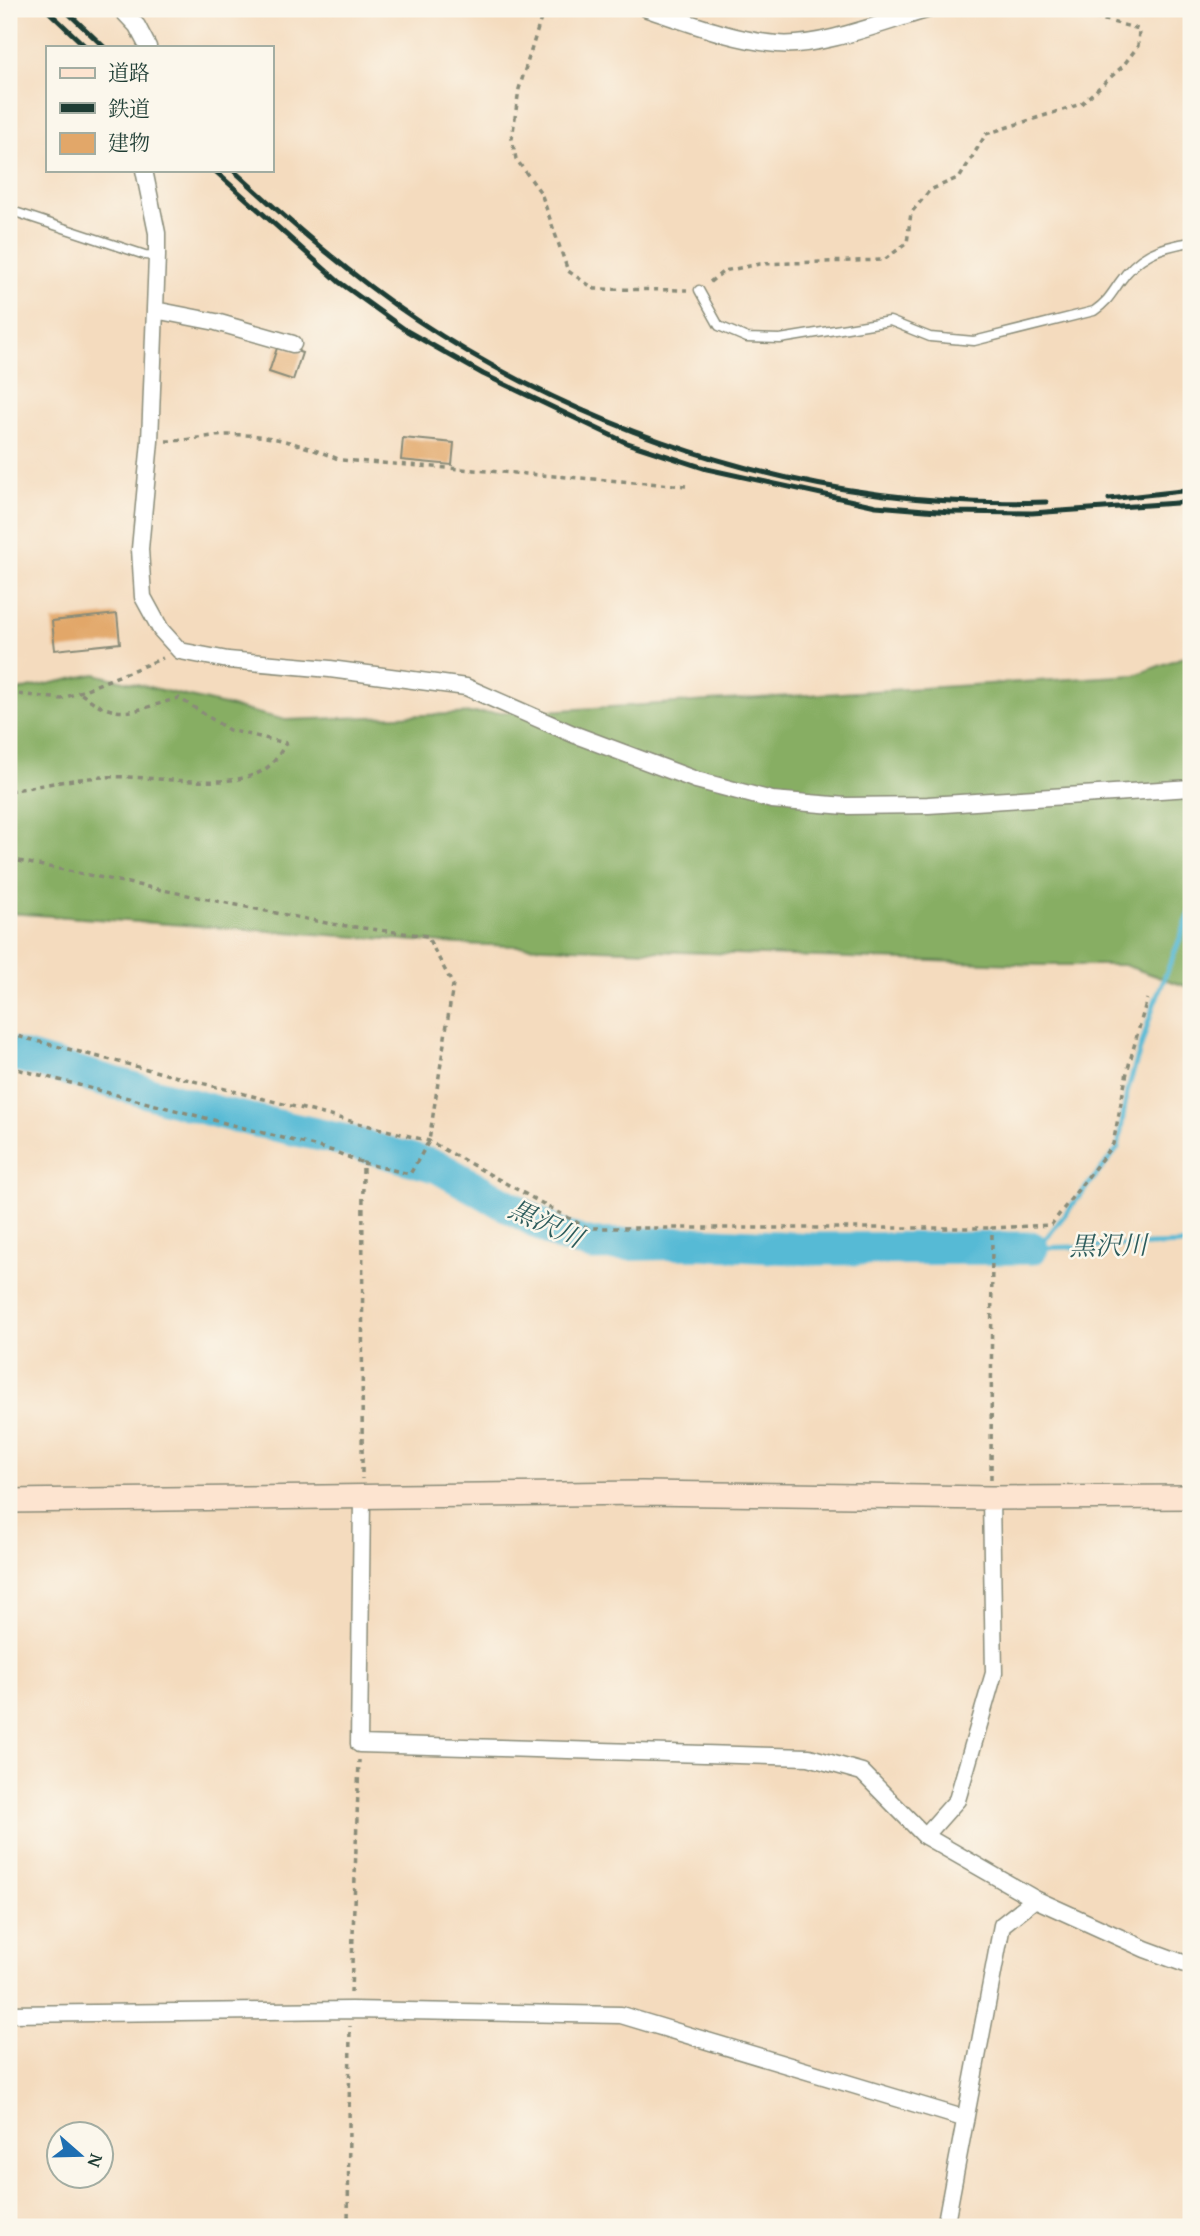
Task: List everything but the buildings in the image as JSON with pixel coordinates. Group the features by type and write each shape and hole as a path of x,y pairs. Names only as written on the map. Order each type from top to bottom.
{"street":[{"path":"121,9 137,26 147,46"},
{"path":"647,9 720,34 779,45 838,37 929,9"},
{"path":"144,172 157,233 157,256 150,441 140,549 144,597 161,630 180,651 228,660 330,669 466,687 573,734 684,775 772,800 846,806 928,805 1191,789"},
{"path":"155,310 216,321 293,344"},
{"path":"9,1501 362,1499 642,1493 991,1498 1191,1497"},
{"path":"925,1836 957,1800 993,1672 991,1498"},
{"path":"362,1499 359,1744 809,1757 862,1772 925,1836 1035,1899 1145,1949 1191,1966"},
{"path":"945,2227 963,2118 1002,1925 1035,1899"},
{"path":"9,2014 351,2010 621,2015 963,2118"}],"lane":[{"path":"9,210 145,255 157,256"},
{"path":"699,290 719,327 747,338 780,339 890,321 930,337 974,341 1094,311 1109,301 1136,261 1152,250 1191,242"}],"path":[{"path":"544,9 519,89 512,139 516,159 541,193 568,271 595,289 699,290 724,271 760,264 884,260 907,243 911,213 930,190 960,177 986,134 1081,104 1123,66 1138,46 1139,29 1061,9"},
{"path":"150,441 231,435 266,436 299,444 341,460 687,486"},
{"path":"9,693 62,699 180,651"},
{"path":"9,791 106,777 157,780 231,779 259,773 274,763 286,744 229,730 179,698 117,714 100,708 79,692"},
{"path":"9,859 317,922 427,936 453,985 429,1141 410,1174 363,1163 333,1151 9,1066"},
{"path":"9,1034 429,1141 587,1228 992,1228 1051,1225 1113,1144 1126,1072 1147,999"},
{"path":"362,1499 363,1163"},
{"path":"991,1498 992,1228"},
{"path":"348,2227 359,1744"}],"green space":[{"path":"9,310 14,320 9,402"},
{"path":"1191,654 1191,988 1124,965 1041,965 460,944 9,913 9,692 95,674 286,720 561,710 1135,675"}],"waterway":[{"path":"1032,1248 1047,1237 1118,1148 1127,1092 1154,1004 1191,911"},
{"name":"黒沢川","path":"9,1053 224,1114 343,1140 438,1167 562,1236 592,1245 697,1243 814,1249 1032,1248"},
{"name":"黒沢川","path":"1032,1248 1191,1244"}],"railway":[{"path":"46,9 85,46"},
{"path":"64,9 103,46"},
{"path":"216,172 339,282 407,331 483,374 627,443 707,469 876,506 950,512 1032,513 1191,502"},
{"path":"235,172 322,248 417,320 488,363 561,401 638,433 717,460 798,480 880,494 963,502 1046,502"},
{"path":"1109,499 1191,490"}]}
